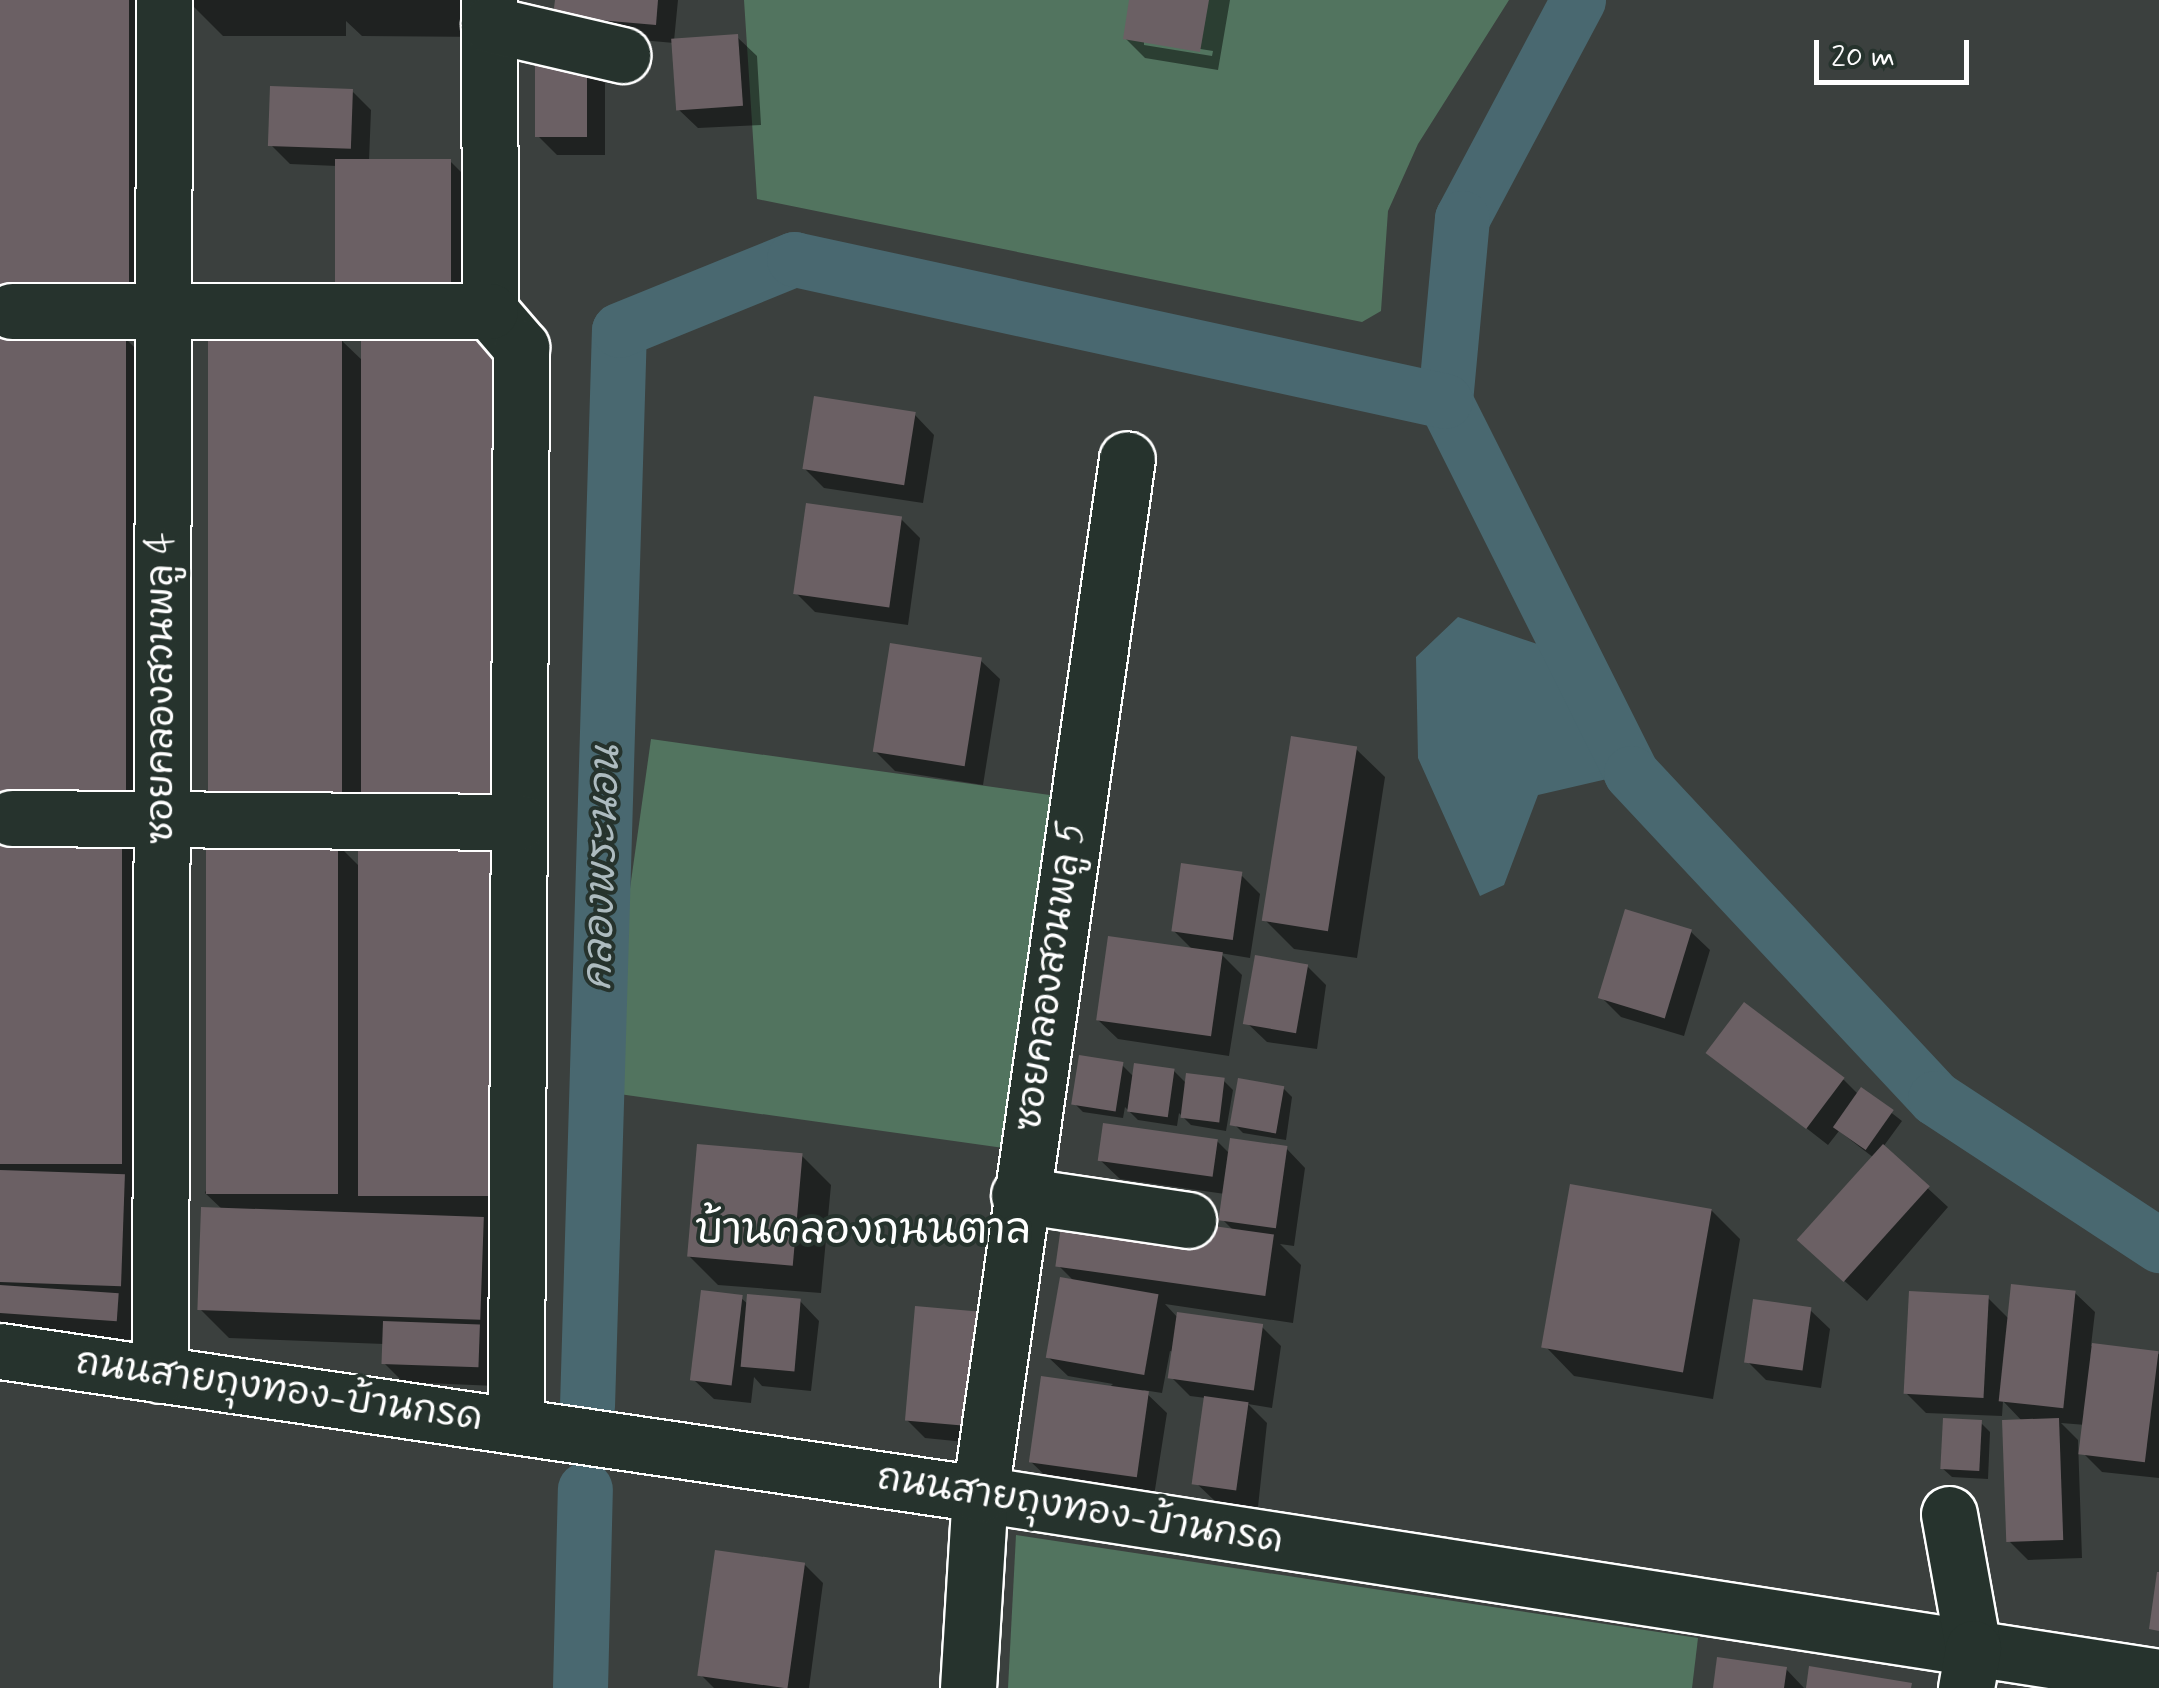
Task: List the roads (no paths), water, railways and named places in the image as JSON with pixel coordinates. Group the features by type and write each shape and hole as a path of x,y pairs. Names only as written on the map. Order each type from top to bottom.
{"street":[{"name":"ซอยคลองสวนพลู 4","path":"160,1375 164,0"},
{"path":"516,1425 522,348 490,311 489,12 622,55"},
{"path":"12,311 490,311"},
{"name":"ซอยคลองสวนพลู 5","path":"968,1688 980,1494 1019,1195 1127,459"},
{"path":"12,818 520,822"},
{"path":"1019,1195 1188,1220"},
{"name":"ถนนสายถุงทอง-บ้านกรด","path":"0,1351 980,1494 1970,1668 2159,1677"},
{"path":"1949,1514 1970,1668"}],"water":[{"path":"1458,617 1605,667 1636,746 1620,776 1538,795 1504,885 1480,896 1418,758 1416,657"}],"waterway":[{"path":"1578,0 1462,218 1445,401 1631,773 1935,1098 2159,1245"},
{"name":"คลองพระนอน","path":"587,1406 619,330 794,259 1445,401"},
{"name":"คลองพระนอน","path":"580,1688 585,1489"}],"district":[{"name":"บ้านคลองถนนตาล","path":"863,1232"}]}
